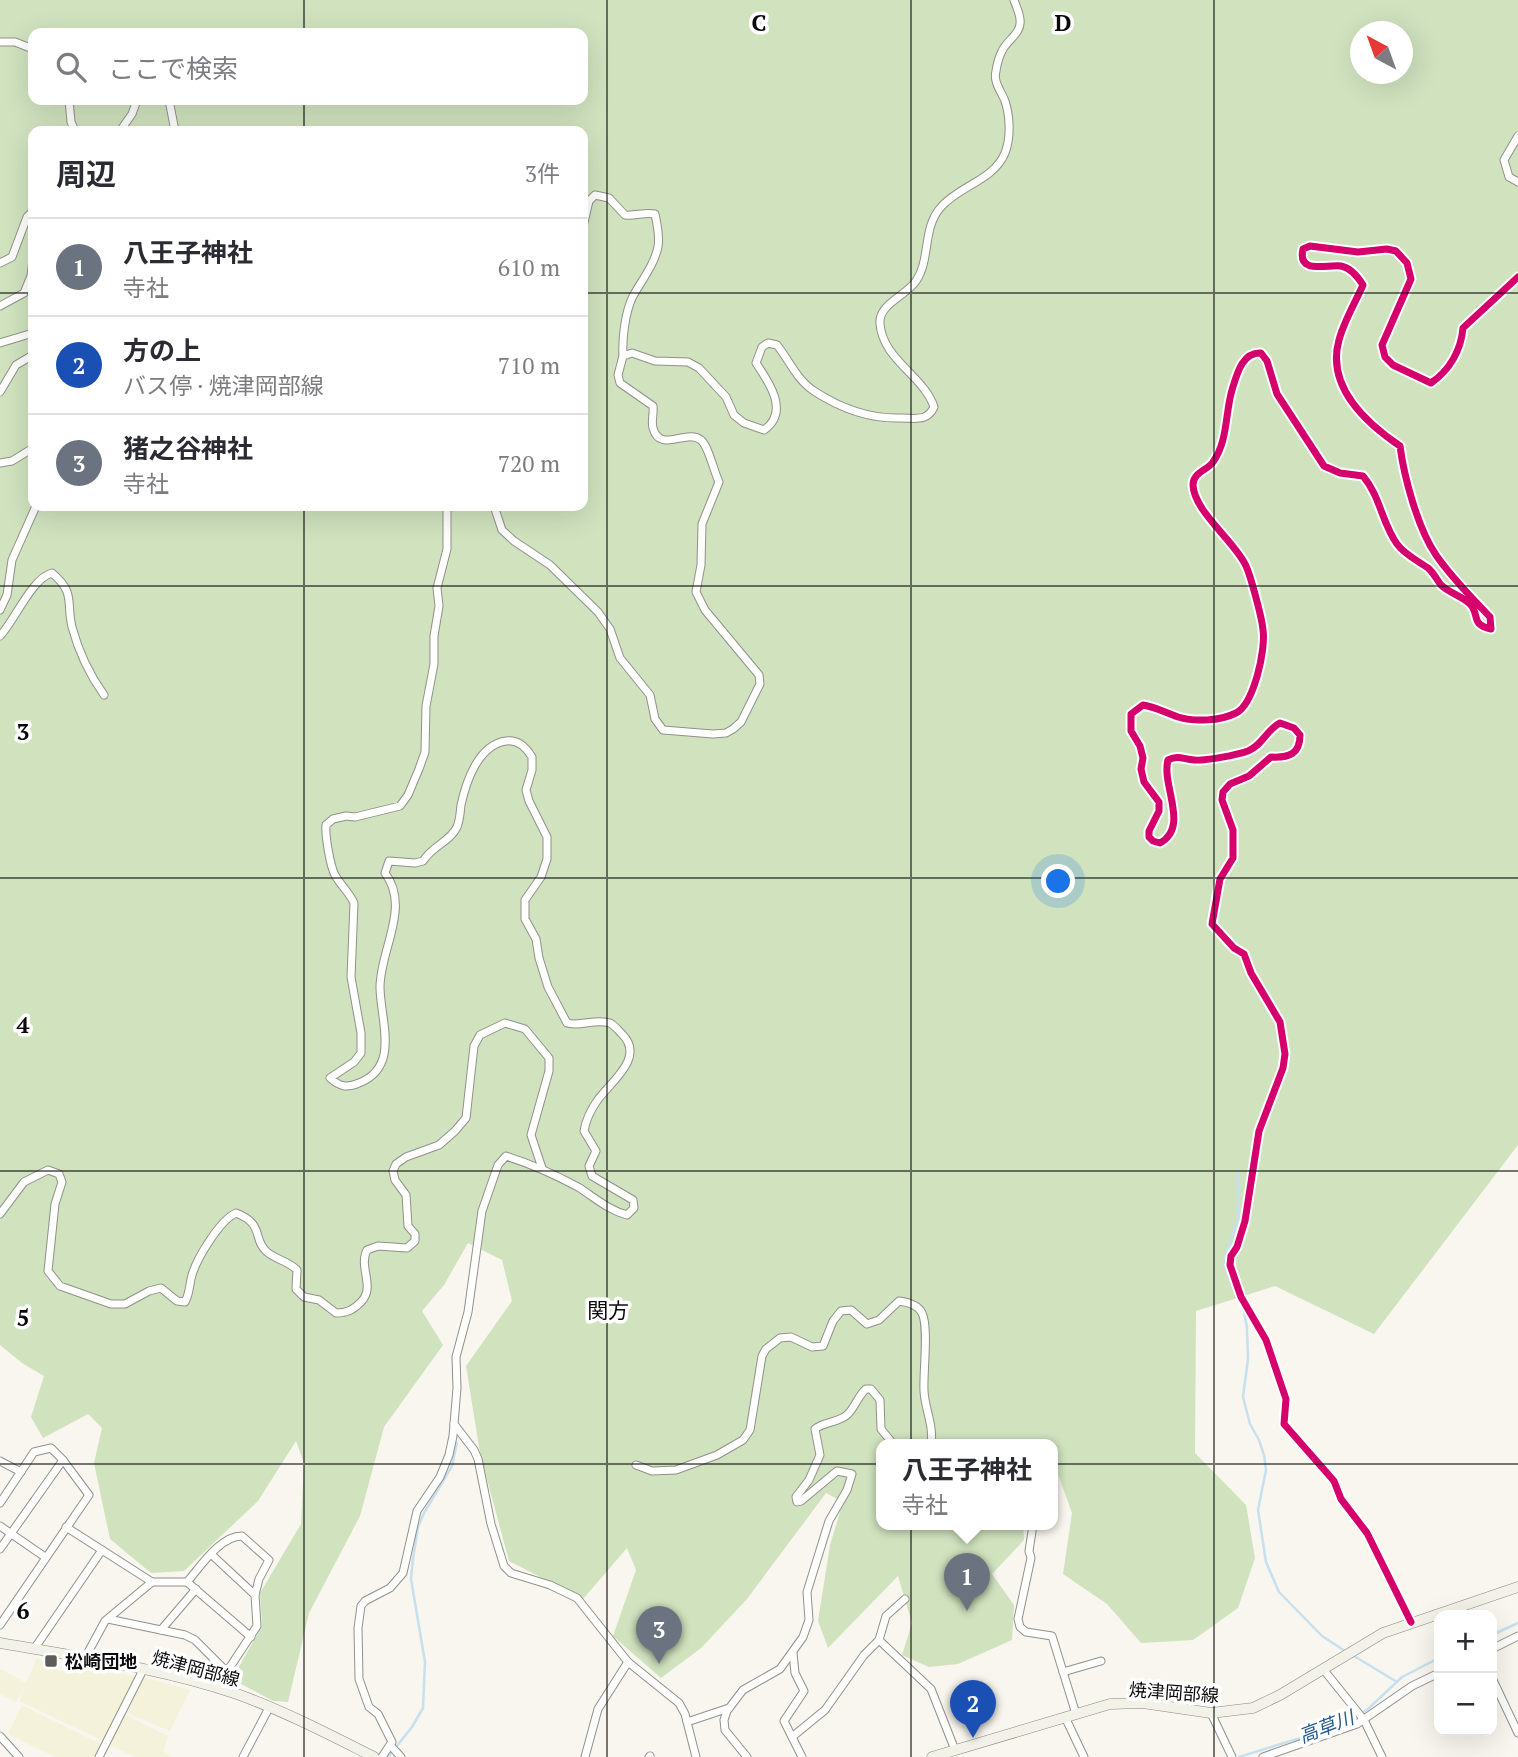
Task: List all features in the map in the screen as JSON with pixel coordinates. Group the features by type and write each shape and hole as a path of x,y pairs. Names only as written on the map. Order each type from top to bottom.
{"main road":[{"name":"焼津岡部線","path":"1460,1610 1518,1587"},
{"name":"焼津岡部線","path":"934,1757 1110,1704 1127,1702 1211,1713 1253,1708 1266,1703 1383,1633 1434,1616"},
{"name":"焼津岡部線","path":"0,1643 85,1658 219,1688 270,1708 374,1757"}],"street":[{"path":"623,356 632,353 655,361 688,362 699,368 726,397 734,415 744,423 764,430 770,426 776,415 777,406 768,382 756,363 762,347 768,343 777,345 796,372 815,391 850,409 890,419 916,419 931,414 934,407 931,398 898,362 884,340 880,325 881,315 885,308 915,282 923,265 929,230 941,206 991,171 1006,152 1009,136 1008,115 994,77 1003,49 1018,32 1021,22 1014,0"},
{"path":"0,42 15,42 28,47"},
{"path":"69,105 73,126"},
{"path":"124,126 135,105"},
{"path":"170,105 174,126"},
{"path":"1518,136 1504,160 1509,177 1518,182"},
{"path":"496,511 502,530 513,541 550,565 598,612 610,629 620,658 650,695 655,719 663,730 676,733 726,733 741,722 760,684 759,676 705,610 696,592 701,565 702,524 719,482 705,443 690,435 665,441 658,438 653,431 653,406 620,383 618,375 632,299 644,280 657,249 659,236 655,214 644,212 635,216 625,215 609,198 596,195 588,205"},
{"path":"0,264 12,257 28,219"},
{"path":"1411,1622 1367,1533 1341,1499 1334,1481 1287,1429 1284,1417 1286,1399 1266,1340 1241,1297 1230,1265 1245,1221 1259,1131 1283,1068 1284,1054 1280,1022 1251,973 1244,954 1234,948 1212,923 1220,879 1233,858 1233,830 1222,800 1223,792 1230,784 1249,776 1272,757 1287,758 1300,744 1300,735 1294,728 1280,723 1271,728 1262,743 1248,751 1195,761 1176,756 1168,760 1165,769 1174,813 1171,832 1167,839 1160,843 1149,837 1149,831 1160,811 1159,802 1144,782 1140,769 1143,758 1140,746 1131,731 1131,714 1143,705 1196,720 1224,716 1236,713 1246,705 1253,687 1264,632 1246,564 1204,514 1193,485 1196,475 1212,464 1222,446 1232,391 1246,357 1252,352 1261,353 1267,360 1277,394 1324,466 1340,473 1363,476 1372,487 1384,523 1399,547 1431,570 1443,587 1459,594 1474,607 1476,622 1481,627 1491,629 1490,617 1434,553 1403,470 1400,446 1363,418 1338,372 1338,342 1363,285 1352,271 1342,266 1311,267 1303,262 1301,256 1303,249 1310,246 1357,252 1387,249 1396,251 1407,263 1411,279 1382,345 1385,357 1393,365 1432,383 1440,377 1462,345 1463,328 1518,277"},
{"path":"0,306 24,293 28,283"},
{"path":"0,343 28,335"},
{"path":"0,392 16,365 28,358"},
{"path":"0,463 12,461 28,451"},
{"path":"0,610 7,596 12,560 34,511"},
{"path":"401,1757 386,1750 392,1742 363,1695 359,1679 361,1606 365,1601 390,1588 403,1573 417,1511 445,1466 454,1424 456,1357 468,1312 482,1211 498,1165 506,1156 542,1168 616,1212 626,1214 634,1208 633,1200 592,1176 589,1166 596,1151 584,1131 587,1117 598,1099 623,1071 631,1052 627,1039 612,1024 592,1020 567,1023 548,987 536,939 526,919 525,900 541,877 547,859 547,836 526,790 532,770 532,757 519,743 510,740 499,742 480,760 467,782 457,827 450,838 431,849 423,861 415,863 389,860 386,873 391,881 396,909 380,987 386,1048 382,1062 374,1073 362,1082 349,1087 338,1086 330,1078 354,1062 361,1053 362,1033 351,977 354,903 350,893 332,872 326,825 333,819 355,817 400,806 419,769 425,752 426,706 434,664 434,636 439,606 437,588 447,549 447,511"},
{"path":"0,636 34,587 46,575 52,573 70,597 71,624 82,660 104,695"},
{"path":"0,1214 24,1182 48,1170 59,1174 62,1182 55,1204 48,1270 60,1286 77,1290 97,1301 125,1304 149,1291 161,1289 177,1301 185,1302 190,1294 191,1277 207,1245 227,1216 236,1213 249,1218 258,1229 264,1250 290,1263 297,1270 296,1289 304,1297 318,1300 336,1313 353,1310 368,1292 363,1256 367,1250 378,1246 407,1248 415,1241 415,1234 408,1226 406,1195 395,1180 393,1171 396,1164 406,1157 439,1145 466,1118 474,1046 480,1035 505,1023 525,1029 549,1058 549,1071 531,1135 542,1168"},
{"path":"636,1465 652,1471 676,1470 717,1455 743,1440 750,1430 762,1356 771,1343 780,1338 791,1337 812,1347 822,1346 833,1321 841,1311 851,1310 867,1324 873,1324 898,1301 918,1308 925,1323 924,1393 932,1425 931,1439"},
{"path":"747,1757 725,1730 724,1720 729,1708 743,1690 780,1669 803,1637 809,1620 807,1592 829,1521 847,1490 852,1474 837,1471 797,1502 796,1497 809,1480 820,1455 815,1429 837,1422 848,1414 860,1394 871,1389 880,1400 881,1429 889,1439"},
{"path":"454,1424 478,1459 491,1524 503,1566 511,1573 558,1588 577,1598 628,1662 679,1703 696,1757"},
{"path":"0,1503 34,1452 51,1448 89,1494 0,1625"},
{"path":"0,1549 63,1460"},
{"path":"0,1461 21,1472"},
{"path":"0,1526 45,1557"},
{"path":"66,1527 152,1581 187,1582 251,1637"},
{"path":"1032,1530 1029,1551 1031,1558 1018,1619 1020,1627 1026,1632 1052,1636 1063,1672 1070,1716 1084,1757"},
{"path":"187,1582 222,1544 235,1536 242,1536 269,1560 255,1595 257,1626 219,1688"},
{"path":"34,1649 102,1550"},
{"path":"212,1555 255,1595"},
{"path":"85,1658 99,1629 152,1581"},
{"path":"161,1630 196,1589"},
{"path":"792,1737 825,1710 864,1656 879,1640 886,1616 905,1599"},
{"path":"108,1619 185,1634 195,1640 227,1672"},
{"path":"1497,1646 1518,1636"},
{"path":"879,1640 931,1689 955,1750"},
{"path":"793,1653 795,1673 804,1691 784,1721 802,1757"},
{"path":"1063,1672 1101,1661"},
{"path":"585,1757 598,1709 628,1662"},
{"path":"1323,1669 1361,1717 1382,1757"},
{"path":"99,1757 143,1670"},
{"path":"1263,1757 1357,1724 1361,1717 1434,1675"},
{"path":"1497,1689 1518,1733"},
{"path":"243,1757 270,1708"},
{"path":"687,1722 729,1708"},
{"path":"1211,1713 1231,1755"},
{"path":"0,1736 19,1757"}],"shaded area":[{"path":"37,1658 60,1671 91,1668 138,1677 105,1742 19,1701 24,1688 16,1702 0,1694 0,1669 26,1683"},
{"path":"143,1677 190,1690 170,1731 125,1712"},
{"path":"22,1705 103,1745 97,1757 55,1757 8,1734"},
{"path":"124,1714 168,1736 163,1752 172,1757 135,1757 110,1745"}],"green space":[{"path":"0,0 1518,0 1518,1145 1374,1334 1275,1286 1196,1311 1195,1453 1246,1505 1255,1558 1238,1608 1193,1640 1141,1643 1107,1604 1063,1574 1072,1513 1058,1474 1058,1439 876,1439 876,1530 1023,1530 1024,1540 992,1574 1014,1605 1012,1640 958,1664 929,1667 902,1655 912,1623 898,1576 828,1648 818,1621 830,1545 843,1502 826,1493 747,1599 701,1648 661,1678 613,1636 636,1570 627,1548 583,1599 509,1561 480,1453 466,1366 512,1301 502,1260 468,1243 444,1285 422,1311 443,1345 384,1427 360,1516 309,1613 288,1702 273,1701 232,1679 262,1626 260,1593 301,1524 304,1463 296,1441 258,1501 184,1571 151,1573 110,1539 94,1463 102,1428 88,1414 43,1438 31,1417 44,1376 0,1345"}],"waterway":[{"path":"1238,1171 1238,1218 1225,1257 1225,1268 1244,1311 1247,1328 1248,1359 1243,1397 1250,1424 1264,1455 1266,1470 1258,1510 1266,1562 1279,1592 1322,1636 1345,1651"},
{"path":"388,1757 423,1708 425,1662 411,1579 413,1559 418,1527 452,1466 457,1443"},
{"name":"高草川","path":"1497,1633 1518,1623"},
{"path":"1354,1656 1397,1682"},
{"name":"高草川","path":"1239,1757 1352,1720 1402,1677 1434,1661"},
{"path":"0,1741 14,1757"}],"cycle path":[{"path":"1411,1622 1367,1533 1341,1499 1334,1481 1284,1424 1286,1399 1266,1340 1241,1297 1230,1265 1245,1221 1259,1131 1283,1068 1285,1054 1280,1022 1251,973 1244,954 1234,948 1212,924 1220,879 1233,858 1233,830 1222,800 1223,792 1230,784 1249,776 1271,757 1292,754 1298,747 1300,735 1294,728 1280,723 1248,751 1206,760 1168,760 1173,827 1169,836 1160,843 1149,837 1149,831 1159,811 1159,802 1144,782 1141,769 1143,758 1140,746 1131,731 1131,714 1143,705 1185,719 1223,718 1242,708 1253,688 1261,662 1263,639 1253,586 1245,564 1200,505 1193,485 1195,477 1211,465 1218,454 1236,377 1245,360 1255,354 1261,353 1267,361 1277,394 1324,466 1340,473 1363,476 1400,548 1428,568 1441,585 1469,603 1480,624 1491,629 1490,617 1448,571 1429,544 1413,502 1400,446 1362,414 1352,402 1338,373 1336,357 1339,340 1363,285 1354,273 1345,267 1309,265 1302,257 1303,249 1310,246 1358,252 1387,249 1396,251 1407,263 1411,279 1382,345 1385,357 1393,365 1431,383 1444,372 1453,359 1463,328 1518,277"}],"place":[{"name":"八王子神社","path":"967,1611"},
{"name":"松崎団地","path":"51,1661"},
{"name":"猪之谷神社","path":"659,1664"},
{"name":"方の上","path":"973,1738"}],"district":[{"name":"関方","path":"608,1310"}]}
